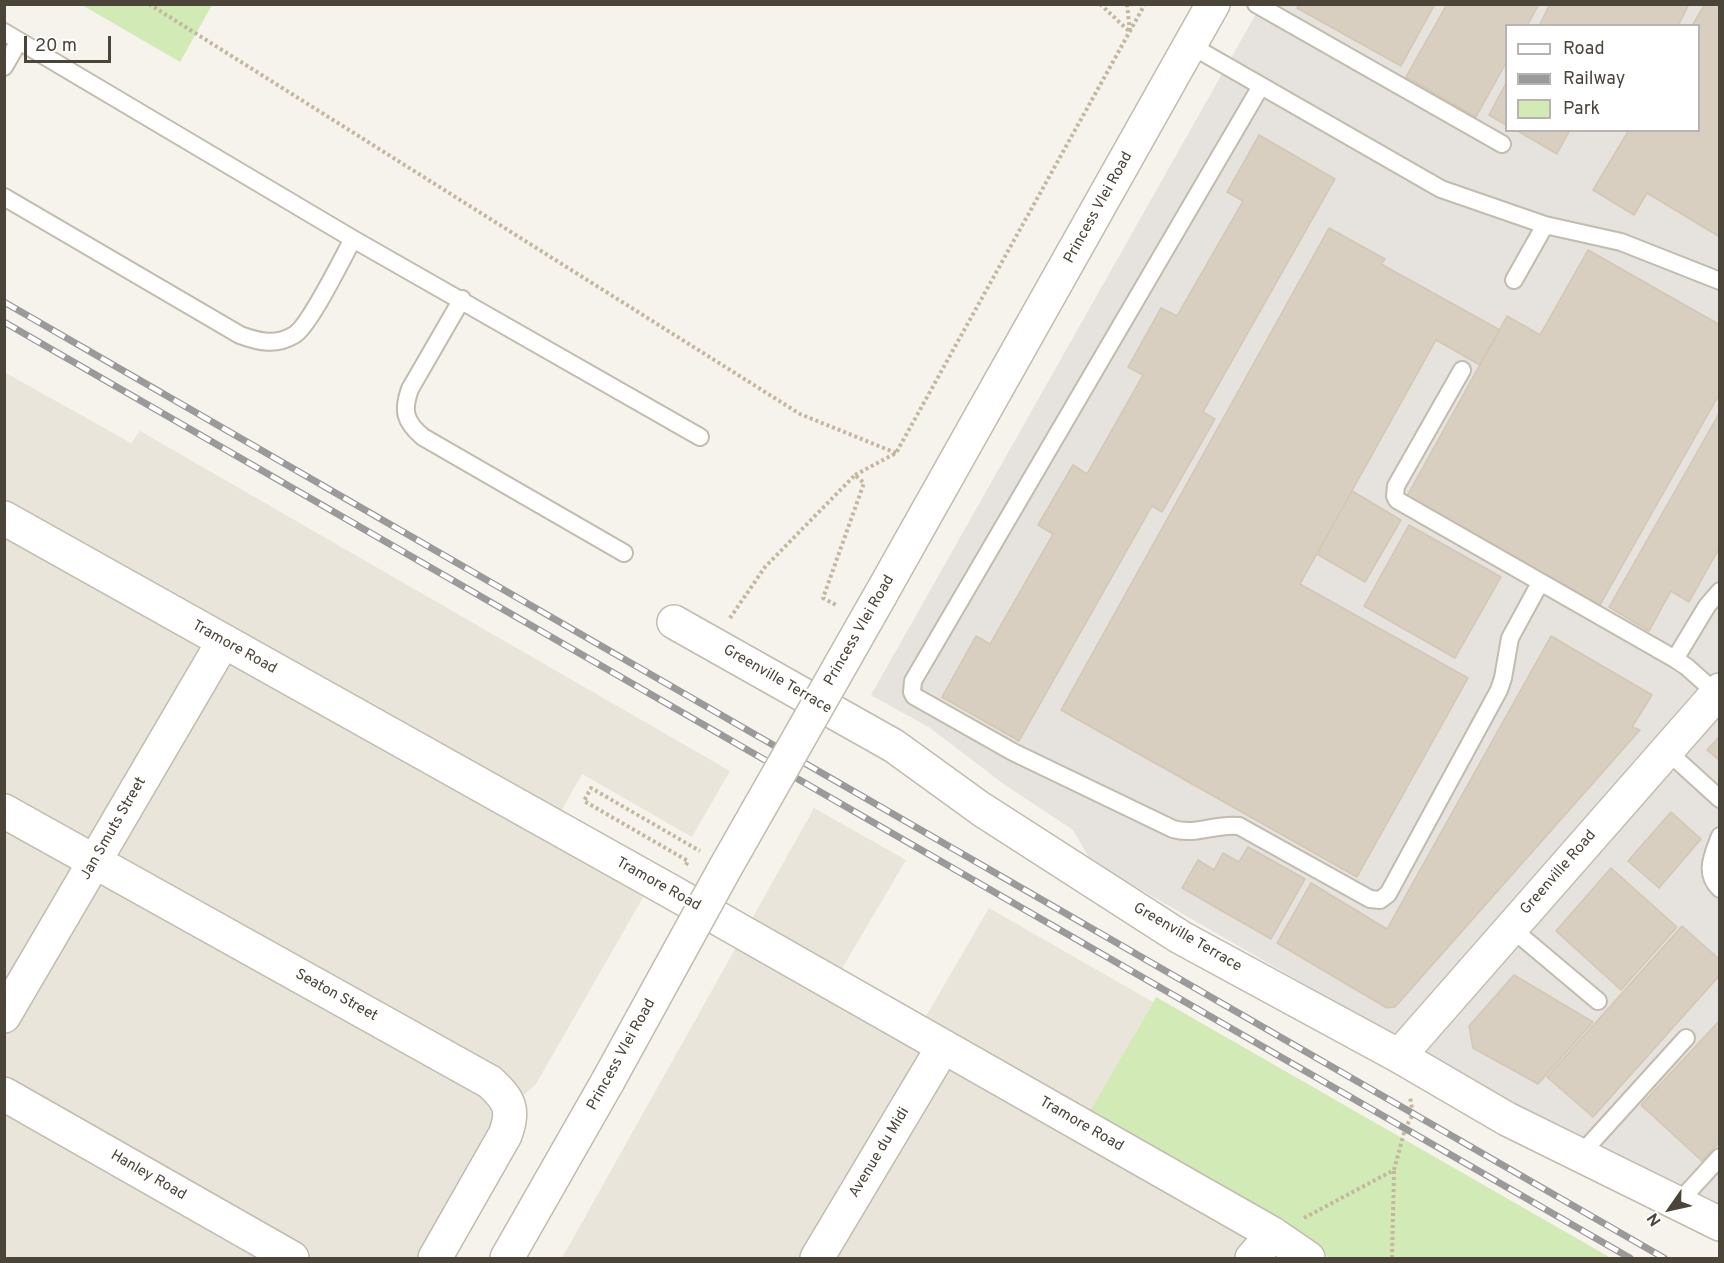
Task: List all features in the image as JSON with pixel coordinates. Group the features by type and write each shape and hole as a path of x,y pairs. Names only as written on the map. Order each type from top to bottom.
{"street":[{"name":"Princess Vlei Road","path":"507,1258 1213,4"},
{"name":"Tramore Road","path":"4,518 650,879 1273,1234 1308,1258"},
{"name":"Greenville Terrace","path":"674,622 894,746 981,809 1180,937 1399,1056 1507,1119 1719,1224"},
{"name":"Jan Smuts Street","path":"4,1016 223,642"},
{"name":"Greenville Road","path":"1399,1056 1718,691"},
{"name":"Seaton Street","path":"4,811 490,1082 502,1093 510,1106 511,1120 435,1258"},
{"name":"Avenue du Midi","path":"817,1258 943,1047"},
{"name":"Hanley Road","path":"4,1094 292,1258"},
{"path":"1252,1258 1273,1234"}],"lane":[{"path":"1256,4 1502,144"},
{"path":"4,67 12,37 353,239 462,299 700,437"},
{"path":"1190,45 1441,189 1545,225 1621,242 1719,281"},
{"path":"1261,86 913,681 914,696 1013,752 1173,829 1189,832 1221,826 1239,826 1370,899 1380,900 1388,894 1499,690 1510,638 1540,583"},
{"path":"4,197 240,334 261,343 282,341 297,334 318,303 353,239"},
{"path":"1514,280 1545,225"},
{"path":"462,299 410,389 405,402 406,416 412,428 423,437 624,553"},
{"path":"1462,370 1396,486 1395,496 1402,504 1675,659 1718,691"},
{"path":"1675,659 1719,591"},
{"path":"1666,750 1719,799"},
{"path":"1719,836 1710,869 1713,882 1719,889"},
{"path":"1511,928 1598,1001"},
{"path":"1580,1155 1686,1038"},
{"path":"1678,1203 1719,1157"}],"path":[{"path":"149,4 800,414 896,453"},
{"path":"1100,4 1130,32"},
{"path":"1127,4 1130,32"},
{"path":"712,643 765,567 855,475 896,453 1145,4"},
{"path":"836,604 823,598 864,483 855,475"},
{"path":"677,855 584,801 591,788 700,851"},
{"path":"1392,1258 1394,1170 1405,1129 1413,1114 1399,1056"},
{"path":"1273,1234 1394,1170"}],"shaded area":[{"path":"1261,5 1719,5 1719,1206 1523,1110 1091,861 1073,830 1005,785 930,728 871,695"},
{"path":"4,372 131,443 140,431 730,771 692,837 582,774 554,824 653,880 536,1084 513,1105 439,1258 5,1258"},
{"path":"814,808 906,860 834,982 918,1030 989,908 1153,1002 1084,1124 1311,1258 562,1258"}],"green space":[{"path":"82,5 212,5 180,62"},
{"path":"1156,997 1611,1258 1329,1258 1277,1218 1091,1110"}],"building":[{"path":"1299,4 1435,4 1401,66 1297,8"},
{"path":"1447,4 1539,4 1528,24 1505,24 1505,65 1476,117 1406,77"},
{"path":"1550,4 1689,4 1679,24 1540,24"},
{"path":"1705,4 1720,4 1720,237 1647,193 1634,215 1593,190 1628,132 1700,132 1700,24 1693,24"},
{"path":"1505,85 1505,124 1489,115"},
{"path":"1519,132 1569,132 1557,154"},
{"path":"1259,135 1335,179 1203,412 1215,419 1162,512 1152,506 1019,741 942,697 976,636 990,644 1053,534 1038,525 1073,465 1087,474 1143,375 1128,367 1161,308 1177,316 1243,201 1227,192"},
{"path":"1329,228 1385,259 1381,264 1500,330 1480,365 1436,340 1300,584 1468,678 1357,877 1061,710"},
{"path":"1588,250 1720,325 1720,393 1600,605 1407,496 1507,316 1540,335"},
{"path":"1720,412 1720,547 1689,602 1671,591 1649,631 1609,607"},
{"path":"1352,491 1401,520 1365,582 1317,554"},
{"path":"1409,525 1501,577 1455,658 1364,606"},
{"path":"1551,636 1652,695 1632,727 1640,730 1395,1007 1387,1008 1277,943 1311,883 1387,929"},
{"path":"1720,736 1720,761 1707,750"},
{"path":"1671,812 1701,839 1659,888 1628,861"},
{"path":"1248,847 1305,879 1271,939 1182,888 1198,860 1214,870 1223,853 1239,862"},
{"path":"1611,868 1677,927 1621,990 1556,931"},
{"path":"1682,926 1720,960 1720,975 1593,1117 1547,1077"},
{"path":"1514,975 1593,1022 1538,1084 1473,1048 1469,1026"},
{"path":"1720,1020 1720,1141 1702,1161 1641,1105"}],"railway":[{"path":"4,302 1664,1258"},
{"path":"4,322 1630,1258"}]}
